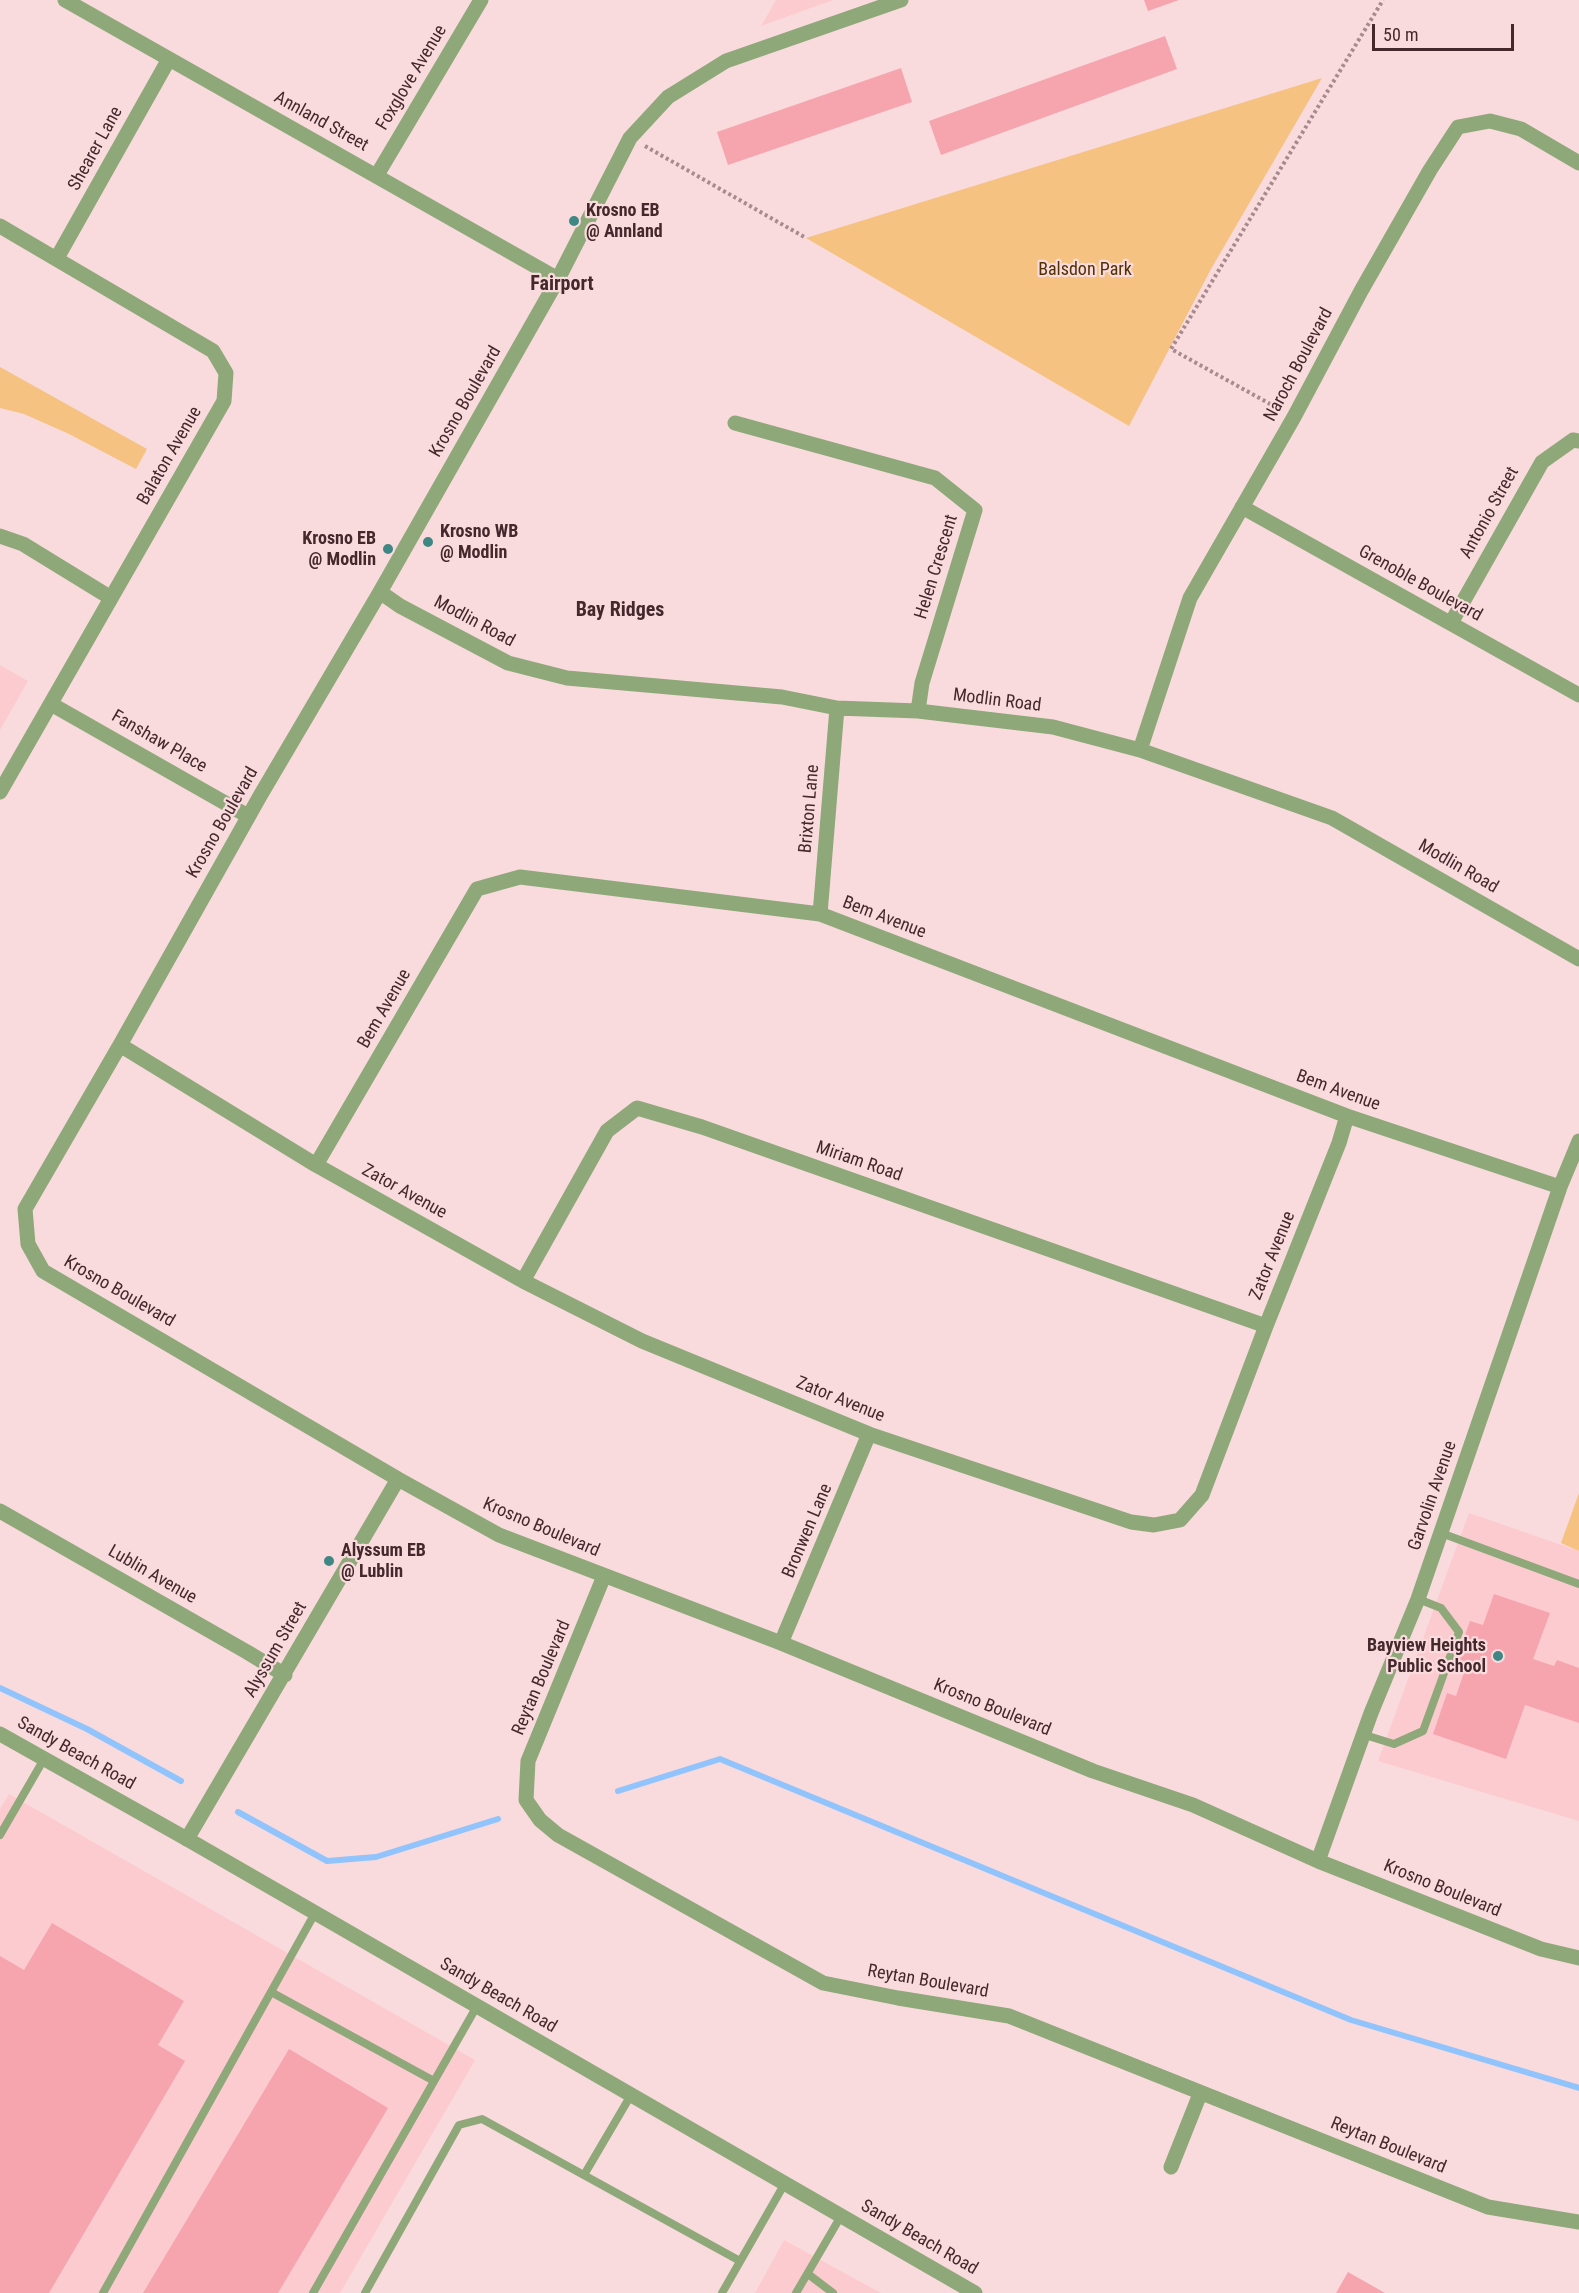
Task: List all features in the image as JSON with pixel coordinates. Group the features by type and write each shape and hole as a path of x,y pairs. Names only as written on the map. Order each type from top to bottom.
{"street":[{"name":"Annland Street","path":"65,0 558,279"},
{"name":"Foxglove Avenue","path":"377,175 481,0"},
{"name":"Krosno Boulevard","path":"901,0 726,61 668,97 630,138 558,279 380,592 248,816 120,1046 25,1209 28,1244 43,1271 398,1479 500,1535 781,1643 1094,1770 1193,1805 1318,1861 1541,1949 1579,1958"},
{"name":"Shearer Lane","path":"57,258 169,59"},
{"name":"Naroch Boulevard","path":"1140,750 1190,598 1294,417 1372,271 1430,170 1458,127 1490,122 1521,129 1579,163"},
{"name":"Balaton Avenue","path":"0,226 213,351 226,374 224,401 0,792"},
{"name":"Helen Crescent","path":"735,423 935,478 975,510 922,683 918,711"},
{"name":"Antonio Street","path":"1451,623 1542,462 1573,440 1579,441"},
{"name":"Grenoble Boulevard","path":"1242,507 1579,695"},
{"path":"0,536 23,544 111,598"},
{"name":"Modlin Road","path":"380,592 400,606 508,663 567,678 782,697 837,708 918,711 1053,727 1140,750 1332,818 1579,959"},
{"name":"Fanshaw Place","path":"51,704 248,816"},
{"name":"Brixton Lane","path":"820,914 837,708"},
{"name":"Bem Avenue","path":"316,1165 477,889 520,877 820,914 1347,1116 1560,1187"},
{"name":"Zator Avenue","path":"120,1046 316,1165 523,1281 642,1341 870,1434 1131,1522 1154,1525 1180,1520 1202,1495 1339,1143 1347,1116"},
{"name":"Miriam Road","path":"523,1281 607,1131 637,1108 702,1127 1266,1326"},
{"name":"Garvolin Avenue","path":"1318,1861 1371,1713 1418,1599 1560,1187 1579,1141"},
{"name":"Bronwen Lane","path":"781,1643 870,1434"},
{"name":"Alyssum Street","path":"187,1839 398,1479"},
{"name":"Lublin Avenue","path":"0,1511 285,1675"},
{"name":"Reytan Boulevard","path":"604,1576 528,1761 526,1800 540,1820 558,1835 823,1983 1009,2016 1488,2208 1579,2222"},
{"name":"Sandy Beach Road","path":"0,1734 187,1839 975,2293"},
{"path":"1171,2167 1200,2094"}],"lane":[{"path":"1441,1533 1579,1584"},
{"path":"1365,1735 1394,1744 1423,1731 1459,1632 1442,1608 1418,1599"},
{"path":"0,1835 44,1759"},
{"path":"103,2293 315,1913"},
{"path":"271,1992 434,2081"},
{"path":"313,2293 477,2006"},
{"path":"584,2175 631,2095"},
{"path":"365,2293 459,2125 482,2119 740,2260"},
{"path":"722,2293 784,2183"},
{"path":"796,2293 841,2216"},
{"path":"808,2274 833,2293"}],"path":[{"path":"1294,417 1172,349 1383,0"},
{"path":"630,138 806,238"}],"shaded area":[{"path":"776,0 833,0 761,26"},
{"path":"0,665 28,681 0,730"},
{"name":"Bayview Heights Public School","path":"1469,1513 1579,1551 1579,1821 1378,1761"},
{"path":"9,1794 475,2060 340,2293 0,2293 0,1809"},
{"path":"784,2240 881,2293 755,2293"}],"green space":[{"name":"Balsdon Park","path":"1322,78 1211,269 1129,426 806,238"},
{"path":"0,367 147,449 136,469 69,434 24,414 0,408"},
{"path":"1579,1493 1579,1551 1561,1543"}],"building":[{"path":"1144,0 1179,0 1148,11"},
{"path":"1165,36 1177,69 941,155 929,121"},
{"path":"901,68 912,102 728,165 717,132"},
{"path":"1494,1594 1550,1613 1533,1659 1554,1666 1557,1660 1579,1668 1579,1723 1525,1705 1506,1759 1433,1734 1447,1693 1456,1696 1467,1664 1456,1661 1470,1621 1483,1625"},
{"path":"52,1923 184,2001 158,2045 185,2061 49,2293 0,2293 0,1956 24,1970"},
{"path":"289,2049 388,2108 278,2293 143,2293"},
{"path":"1348,2272 1385,2293 1336,2293"}],"waterway":[{"path":"0,1688 87,1729 181,1781"},
{"path":"618,1791 720,1759 1351,2020 1579,2088"},
{"path":"238,1812 327,1861 376,1857 498,1819"}],"place":[{"name":"Krosno EB @ Annland","path":"574,221"},
{"name":"Krosno WB @ Modlin","path":"428,542"},
{"name":"Krosno EB @ Modlin","path":"388,549"},
{"name":"Alyssum EB @ Lublin","path":"329,1561"},
{"name":"Bayview Heights Public School","path":"1498,1656"}],"district":[{"name":"Fairport","path":"562,285"},
{"name":"Bay Ridges","path":"620,611"}]}
